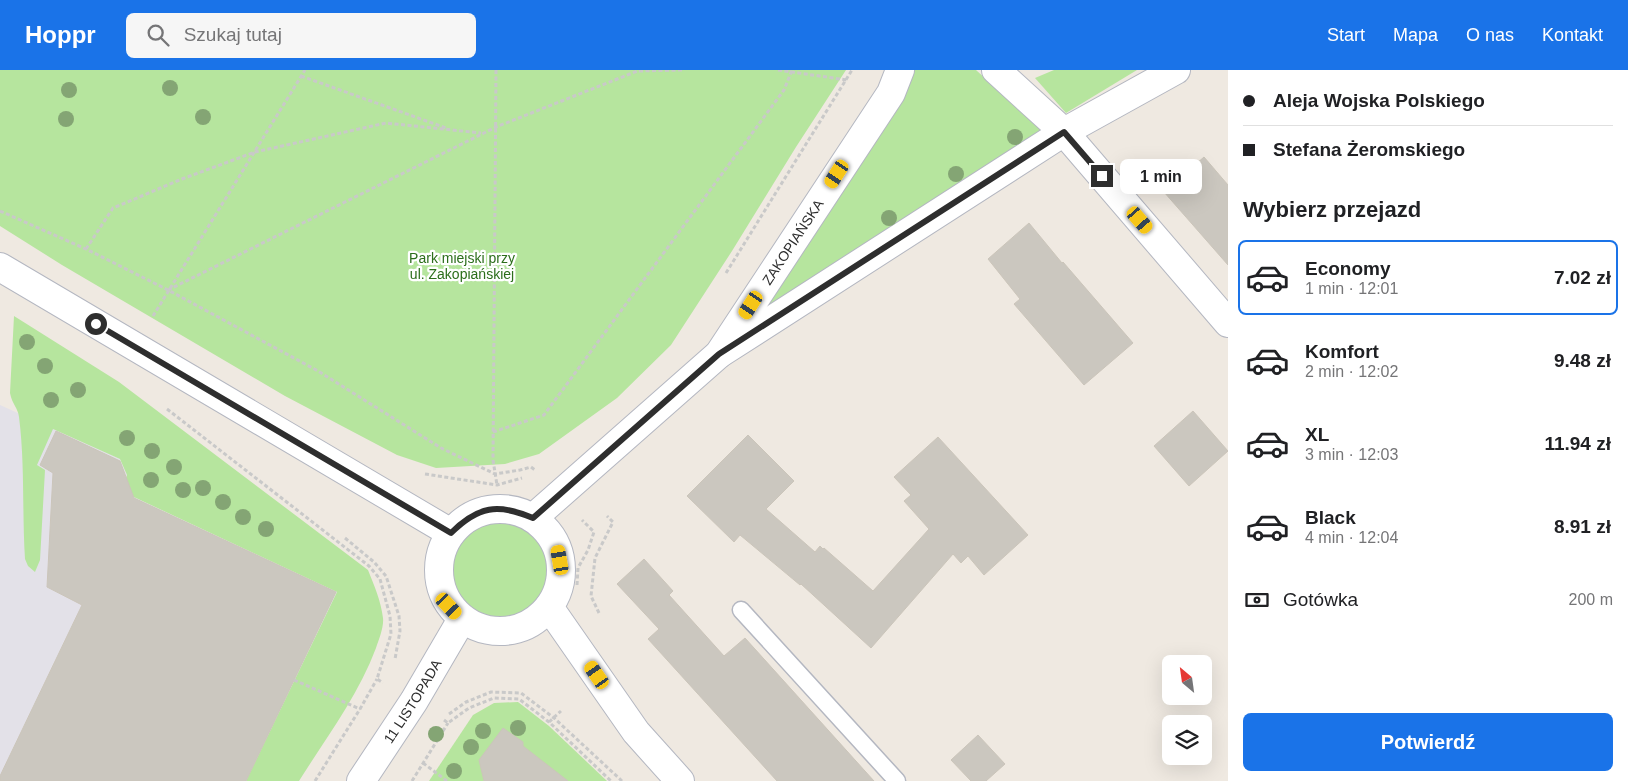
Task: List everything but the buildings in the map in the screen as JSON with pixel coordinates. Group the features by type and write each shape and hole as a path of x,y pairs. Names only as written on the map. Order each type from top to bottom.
{"street":[{"name":"ZAKOPIAŃSKA","path":"533,518 719,354 891,93 900,70"},
{"path":"996,70 1064,132 1228,323"},
{"path":"719,354 1064,132 1176,70"},
{"path":"0,267 451,533"},
{"path":"498,509 517,511 533,518 552,538 558,550 562,570 559,589 549,607 536,621 518,629 498,632 479,628 462,619 449,606 439,578 438,569 442,550 451,533 464,520 480,512 498,509"},
{"path":"549,607 636,732 680,781"},
{"name":"11 LISTOPADA","path":"361,781 414,701 462,619"}],"lane":[{"path":"741,610 897,781"}],"path":[{"path":"151,320 305,70"},
{"path":"496,70 493,460 497,485"},
{"path":"168,290 496,127 638,71 683,70"},
{"path":"778,70 792,70 847,80"},
{"path":"493,432 544,415 784,90 792,70"},
{"path":"723,279 852,70"},
{"path":"301,76 451,130"},
{"path":"86,249 113,208 254,152 386,123 482,133"},
{"path":"0,211 86,249 168,290 318,371 441,448 495,474 531,467 537,471 558,497 594,532 588,550 578,568 577,589"},
{"path":"159,403 369,566 380,579 390,616 391,634 377,679 315,781"},
{"path":"602,620 591,596 595,558 613,522 607,516"},
{"path":"377,679 448,723"},
{"path":"294,680 360,709"},
{"path":"412,781 448,723 469,708 494,698 519,699 549,722 611,781"},
{"path":"549,722 561,711"},
{"path":"423,763 447,781"}],"shaded area":[{"path":"0,405 120,459 127,475 121,491 337,592 256,760 0,781"}],"green space":[{"name":"Park miejski przy ul. Zakopiańskiej","path":"0,70 846,70 671,345 617,398 539,454 505,464 436,468 397,455 285,396 62,265 0,226"},
{"path":"908,70 976,70 1048,136 746,330"},
{"path":"1054,70 1137,70 1066,113 1035,78"},
{"path":"14,316 119,382 368,570 382,612 383,622 380,637 369,666 351,700 299,781 246,781 337,592 121,491 127,475 120,459 53,429 37,465 45,470 40,560 35,572 28,566 25,559 21,435 18,414 10,393"},
{"path":"497,519 517,523 533,534 544,550 548,570 544,590 533,606 517,617 497,621 477,617 461,606 450,590 446,570 450,550 461,534 477,523"},
{"path":"518,702 549,726 607,781 429,781 473,715 494,703"}],"route":[{"path":"96,324 451,533 464,520 480,512 498,509 517,511 533,518 719,354 1064,132 1102,176"}]}
